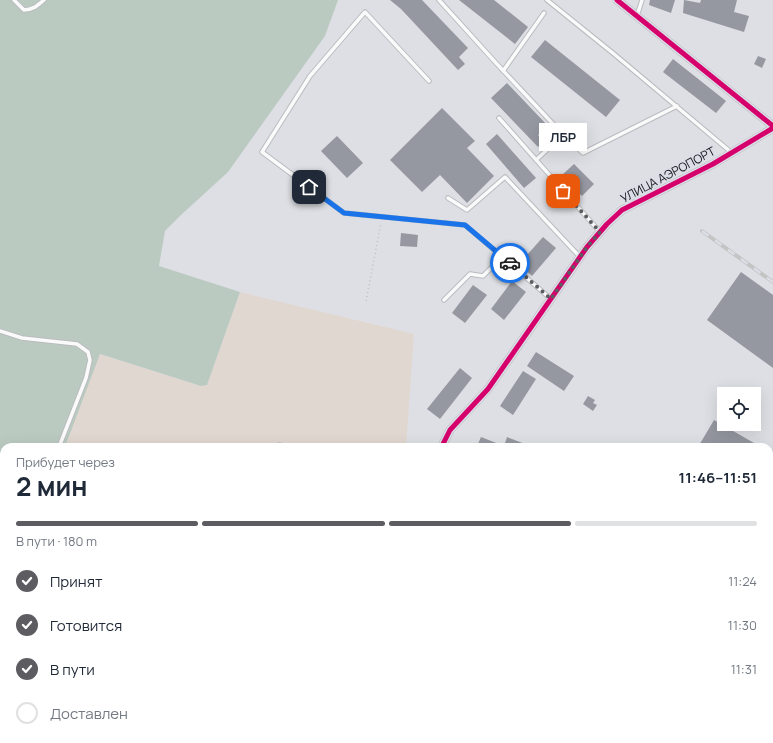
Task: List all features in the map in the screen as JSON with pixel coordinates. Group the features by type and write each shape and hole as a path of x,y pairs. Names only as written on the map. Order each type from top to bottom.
{"street":[{"path":"617,0 773,127"},
{"name":"УЛИЦА АЭРОПОРТ","path":"444,443 450,430 488,389 580,257 607,224 622,210 713,164 773,127"}],"lane":[{"path":"14,0 24,10 30,10 44,0"},
{"path":"439,0 563,135 583,153 677,106"},
{"path":"547,0 732,153"},
{"path":"637,16 642,0"},
{"path":"429,81 365,12 310,76 262,152 344,213 465,225 551,299"},
{"path":"503,71 544,13"},
{"path":"499,118 600,232"},
{"path":"536,160 563,135"},
{"path":"448,198 467,210 506,177 580,257"},
{"path":"444,300 470,274 483,276 502,256"},
{"path":"0,331 22,338 77,344 88,352 90,360 86,378 61,443"}],"path":[{"path":"366,301 382,217"}],"shaded area":[{"path":"0,0 338,0 325,36 228,172 165,231 159,266 240,292 207,385 201,386 100,354 67,443 0,443"},
{"path":"240,292 414,334 406,443 66,443 99,354 201,386 207,385"}],"building":[{"path":"390,0 422,0 468,48 459,57 465,64 458,70 401,9"},
{"path":"459,0 494,0 528,27 515,44"},
{"path":"650,0 675,0 671,13 649,5"},
{"path":"684,0 700,3 701,0 737,0 734,12 749,16 744,32 683,13"},
{"path":"545,40 620,100 606,117 531,57"},
{"path":"758,56 766,59 762,68 754,64"},
{"path":"673,59 726,101 716,113 663,72"},
{"path":"507,83 548,126 538,135 544,141 538,147 491,98"},
{"path":"442,108 475,141 467,148 494,176 467,203 440,175 422,192 390,160"},
{"path":"497,134 536,178 524,188 486,144"},
{"path":"337,136 363,163 347,178 321,151"},
{"path":"574,164 594,184 582,196 562,175"},
{"path":"401,233 418,235 417,247 400,246"},
{"path":"543,237 556,248 532,276 519,264"},
{"path":"741,272 773,295 773,368 707,320"},
{"path":"512,281 526,292 504,320 491,309"},
{"path":"473,285 487,295 465,323 452,313"},
{"path":"536,352 574,376 564,391 527,366"},
{"path":"460,368 472,378 440,419 427,409"},
{"path":"523,371 536,379 513,415 500,406"},
{"path":"588,396 595,400 593,403 597,405 593,411 583,404"},
{"path":"714,420 717,422 717,431 733,431 754,443 700,443"},
{"path":"481,437 496,443 478,443"},
{"path":"507,437 523,443 505,443"}],"railway":[{"path":"702,231 773,282"}],"cycle path":[{"path":"617,0 773,126"},
{"path":"444,443 450,430 488,389 587,247 607,224 622,210 713,164 773,128"}],"way so far":[{"path":"510,263 551,299 587,247 600,232 563,191"}],"place":[{"name":"ЛБР","path":"563,191"}],"route":[{"path":"309,187 344,213 465,225 510,263"}]}
